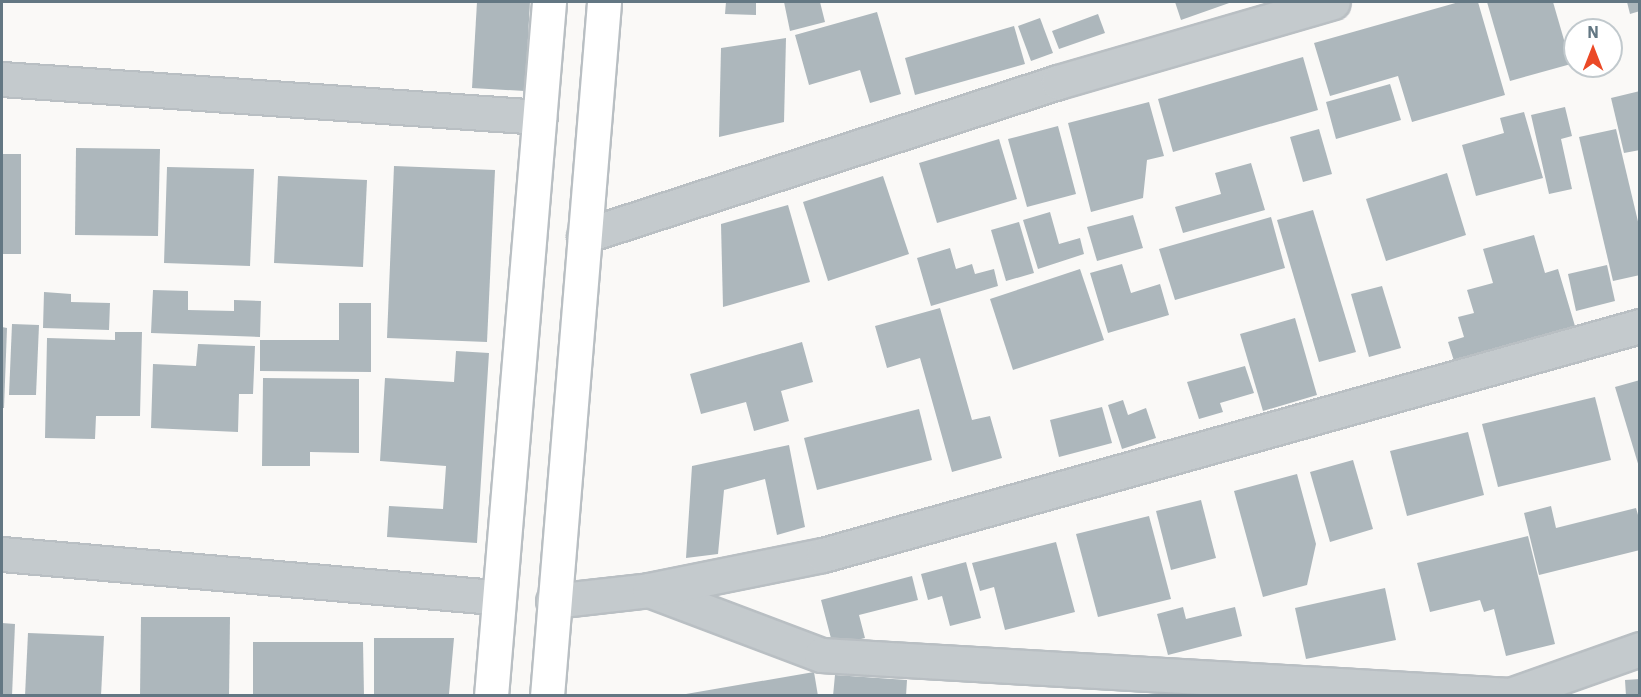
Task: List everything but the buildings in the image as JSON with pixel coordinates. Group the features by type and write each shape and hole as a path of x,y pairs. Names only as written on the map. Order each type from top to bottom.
{"main road":[{"path":"491,696 549,2"},
{"path":"547,696 604,2"}],"street":[{"path":"584,236 1058,82 1333,2"},
{"path":"2,79 540,117"},
{"path":"553,601 649,590 823,555 1640,326"},
{"path":"2,554 498,597"},
{"path":"649,590 821,655 1510,695 1640,648"}]}
